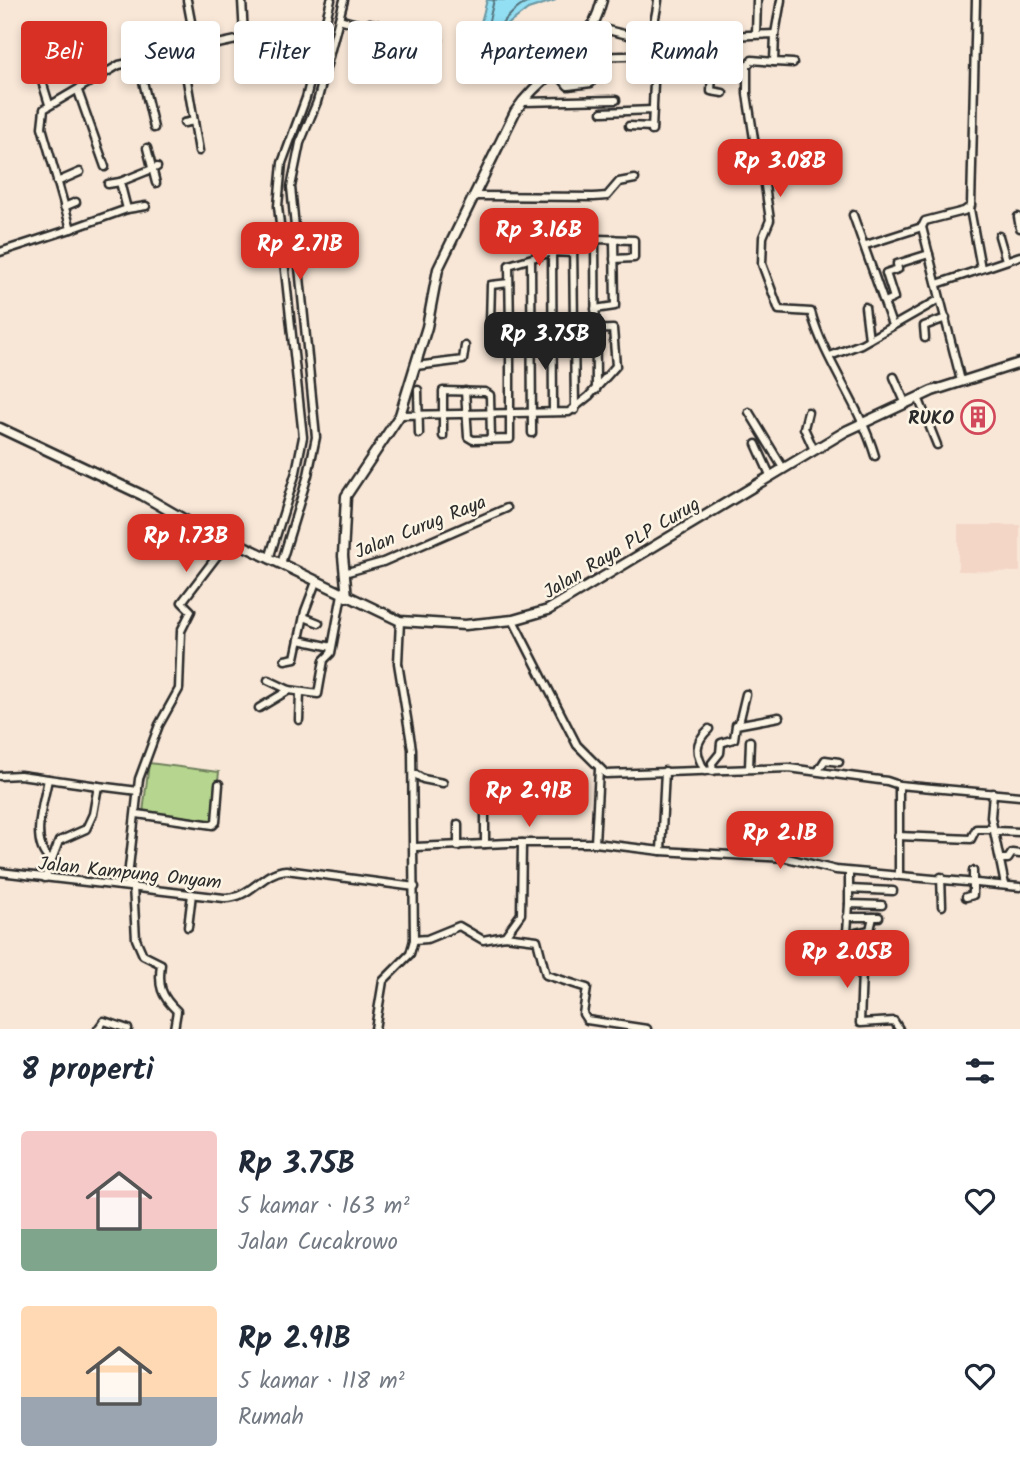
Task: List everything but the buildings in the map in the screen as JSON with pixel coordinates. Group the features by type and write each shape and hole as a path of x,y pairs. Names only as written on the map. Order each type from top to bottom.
{"main road":[{"path":"593,21 601,0"},
{"path":"345,595 346,496 400,415 416,366 438,269 522,102 542,84"},
{"name":"Jalan Raya PLP Curug","path":"0,428 142,495 230,546 244,546 400,621 446,626 513,620 561,604 770,475 864,423 918,397 1020,363"}],"street":[{"path":"187,0 191,21"},
{"path":"242,0 243,21"},
{"path":"326,21 331,0"},
{"path":"281,564 308,475 316,438 290,187 300,143 322,85 344,0"},
{"path":"655,21 657,0"},
{"path":"756,34 757,0"},
{"path":"774,62 775,34 781,0"},
{"path":"976,0 970,209 981,268"},
{"path":"339,19 348,22"},
{"path":"743,35 775,34"},
{"path":"793,64 748,62 750,116 769,215 763,237 762,264 779,310 811,312 864,423 874,456"},
{"path":"71,229 41,121 44,109 121,64"},
{"path":"42,84 49,104"},
{"path":"144,84 155,128"},
{"path":"188,84 199,150"},
{"path":"270,559 296,472 303,437 278,186 288,139 309,84"},
{"path":"318,84 322,85"},
{"path":"566,84 583,84"},
{"path":"629,126 652,129 654,84"},
{"path":"711,84 711,90 723,93"},
{"path":"78,90 105,167"},
{"path":"522,102 616,100"},
{"path":"602,111 653,110"},
{"path":"184,123 194,121"},
{"path":"146,148 154,168 156,183"},
{"path":"108,184 154,168"},
{"path":"57,183 80,172"},
{"path":"474,196 607,196 619,182 635,179"},
{"path":"120,182 127,209"},
{"path":"64,206 76,202"},
{"path":"0,252 127,209 146,206"},
{"path":"961,381 922,227 925,221 970,209"},
{"path":"853,215 866,245 892,325"},
{"path":"1018,216 1020,228"},
{"path":"866,245 922,227"},
{"path":"999,236 1006,260"},
{"path":"595,239 596,390"},
{"path":"595,309 615,306 614,239"},
{"path":"575,410 574,242 614,239 635,242 632,259 614,260"},
{"path":"510,330 509,265 552,252 573,253"},
{"path":"552,252 553,412"},
{"path":"885,302 894,298 886,273 898,269 897,264 929,254"},
{"path":"937,284 1020,256"},
{"path":"531,259 532,433"},
{"path":"400,415 575,410 616,366 614,330 510,330 490,323 491,285 509,283"},
{"path":"830,356 869,339 940,299"},
{"path":"865,307 869,339"},
{"path":"925,338 924,326 946,318"},
{"path":"294,347 306,346"},
{"path":"416,366 463,360 465,346"},
{"path":"465,391 470,439 511,437 510,350 531,350"},
{"path":"894,377 905,402"},
{"path":"418,390 419,435"},
{"path":"443,436 443,391 465,391 489,393 491,439"},
{"path":"918,397 937,446"},
{"path":"749,412 783,468"},
{"path":"807,412 804,428 814,450"},
{"path":"756,444 770,475"},
{"name":"Jalan Curug Raya","path":"344,573 383,562 507,508"},
{"path":"174,1029 177,1011 165,1002 161,992 158,975 161,964 143,955 136,939 130,885 138,791 150,746 179,689 181,631 191,611 182,602 217,556 230,546"},
{"path":"285,660 295,658 304,617 316,582"},
{"path":"268,680 289,690 318,694 324,660 332,648 345,595"},
{"path":"304,617 319,623"},
{"path":"513,620 566,726 582,751 599,769 612,775 749,768 818,771 899,785 1020,796"},
{"path":"374,1029 383,981 410,954 414,940 412,749 398,663 400,621"},
{"path":"299,640 332,648"},
{"path":"260,708 289,690"},
{"path":"299,720 300,693"},
{"path":"713,771 712,763 719,754 721,743 734,739 735,726 739,723 746,694"},
{"path":"739,723 779,717"},
{"path":"705,771 696,749 699,738 709,729"},
{"path":"749,768 750,741"},
{"path":"818,771 825,760 839,762"},
{"path":"595,843 599,769"},
{"path":"661,851 665,771"},
{"path":"413,773 423,779 443,783"},
{"path":"0,776 48,779 138,791"},
{"path":"48,779 40,825 43,853 50,860"},
{"path":"137,814 215,824 219,785"},
{"path":"899,785 899,875"},
{"path":"45,878 59,841 86,829 93,814 99,786"},
{"path":"993,793 991,817 1005,885"},
{"path":"485,809 485,844"},
{"path":"458,824 458,846"},
{"path":"898,836 971,839 976,829 1020,832"},
{"path":"415,847 522,842 595,843 661,851 787,858 849,872 941,877 1020,887"},
{"path":"505,936 521,914 522,842"},
{"path":"1000,859 1008,859 1012,853 1020,854"},
{"name":"Jalan Kampung Onyam","path":"0,872 240,897 273,873 286,870 415,887"},
{"path":"966,897 972,897 973,871"},
{"path":"847,932 849,872"},
{"path":"941,877 942,906"},
{"path":"849,889 893,891"},
{"path":"188,927 192,894"},
{"path":"849,904 882,905"},
{"path":"847,917 876,917 870,930 858,931 856,937 870,946 873,953 862,971 860,1022 862,1025 894,1021 899,1029"},
{"path":"414,940 427,939 459,926 482,940 505,936 537,940 546,975 587,988 583,1014 587,1020 647,1029"},
{"path":"98,1029 104,1021 128,1029"}],"shaded area":[{"path":"958,525 1020,525 1020,572 958,571"}],"green space":[{"path":"149,763 219,772 213,822 143,813"}],"water":[{"path":"487,0 556,0 528,9 512,21 481,21"}],"place":[{"name":"RUKO","path":"978,417"}]}
